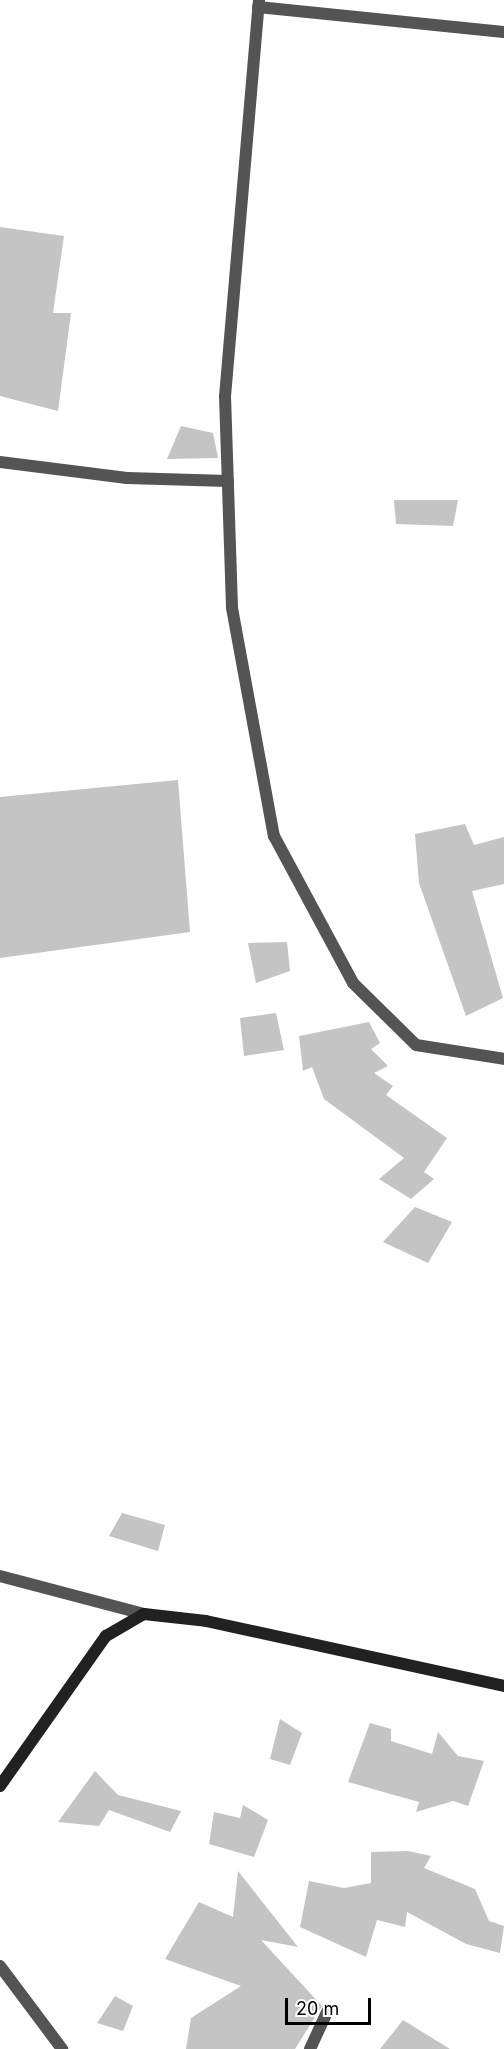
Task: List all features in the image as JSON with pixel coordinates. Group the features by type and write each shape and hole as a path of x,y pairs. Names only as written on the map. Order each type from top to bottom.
{"main road":[{"path":"0,1786 106,1636 144,1614 206,1621 504,1686"}],"street":[{"path":"504,32 259,3 225,396 232,608 274,836 353,983 416,1046 504,1059"},
{"path":"0,462 127,478 228,481"},
{"path":"0,1576 144,1614"},
{"path":"0,1966 62,2049"},
{"path":"310,2049 327,2012"}],"building":[{"path":"0,227 64,236 53,313 71,313 58,411 0,396"},
{"path":"181,426 213,433 218,458 167,459"},
{"path":"394,500 458,500 453,526 396,524"},
{"path":"178,780 190,932 0,958 0,797"},
{"path":"465,824 474,845 504,837 504,884 472,891 503,998 466,1016 419,883 415,834"},
{"path":"287,942 290,971 256,983 248,943"},
{"path":"276,1013 284,1050 244,1056 240,1018"},
{"path":"369,1022 380,1043 371,1049 388,1066 374,1073 393,1086 386,1095 447,1138 424,1172 434,1179 411,1199 379,1179 404,1158 324,1099 312,1067 303,1071 299,1036"},
{"path":"415,1207 452,1222 428,1263 383,1242"},
{"path":"122,1513 165,1525 158,1551 109,1536"},
{"path":"280,1719 302,1733 290,1765 270,1759"},
{"path":"370,1723 391,1729 391,1741 432,1754 438,1732 458,1756 484,1761 468,1806 453,1801 416,1812 419,1802 348,1782"},
{"path":"95,1771 118,1795 181,1811 170,1832 109,1810 99,1826 58,1822"},
{"path":"243,1805 268,1820 254,1857 209,1844 214,1812 240,1818"},
{"path":"408,1851 431,1856 424,1868 475,1889 489,1921 504,1926 500,1953 466,1944 407,1912 405,1927 377,1920 366,1957 300,1927 309,1881 344,1888 371,1883 371,1852"},
{"path":"238,1871 298,1947 261,1940 322,2006 295,2049 186,2049 191,2018 241,1986 165,1959 199,1902 233,1917"},
{"path":"115,1996 133,2006 123,2031 97,2023"},
{"path":"403,2020 450,2049 380,2049"}]}
